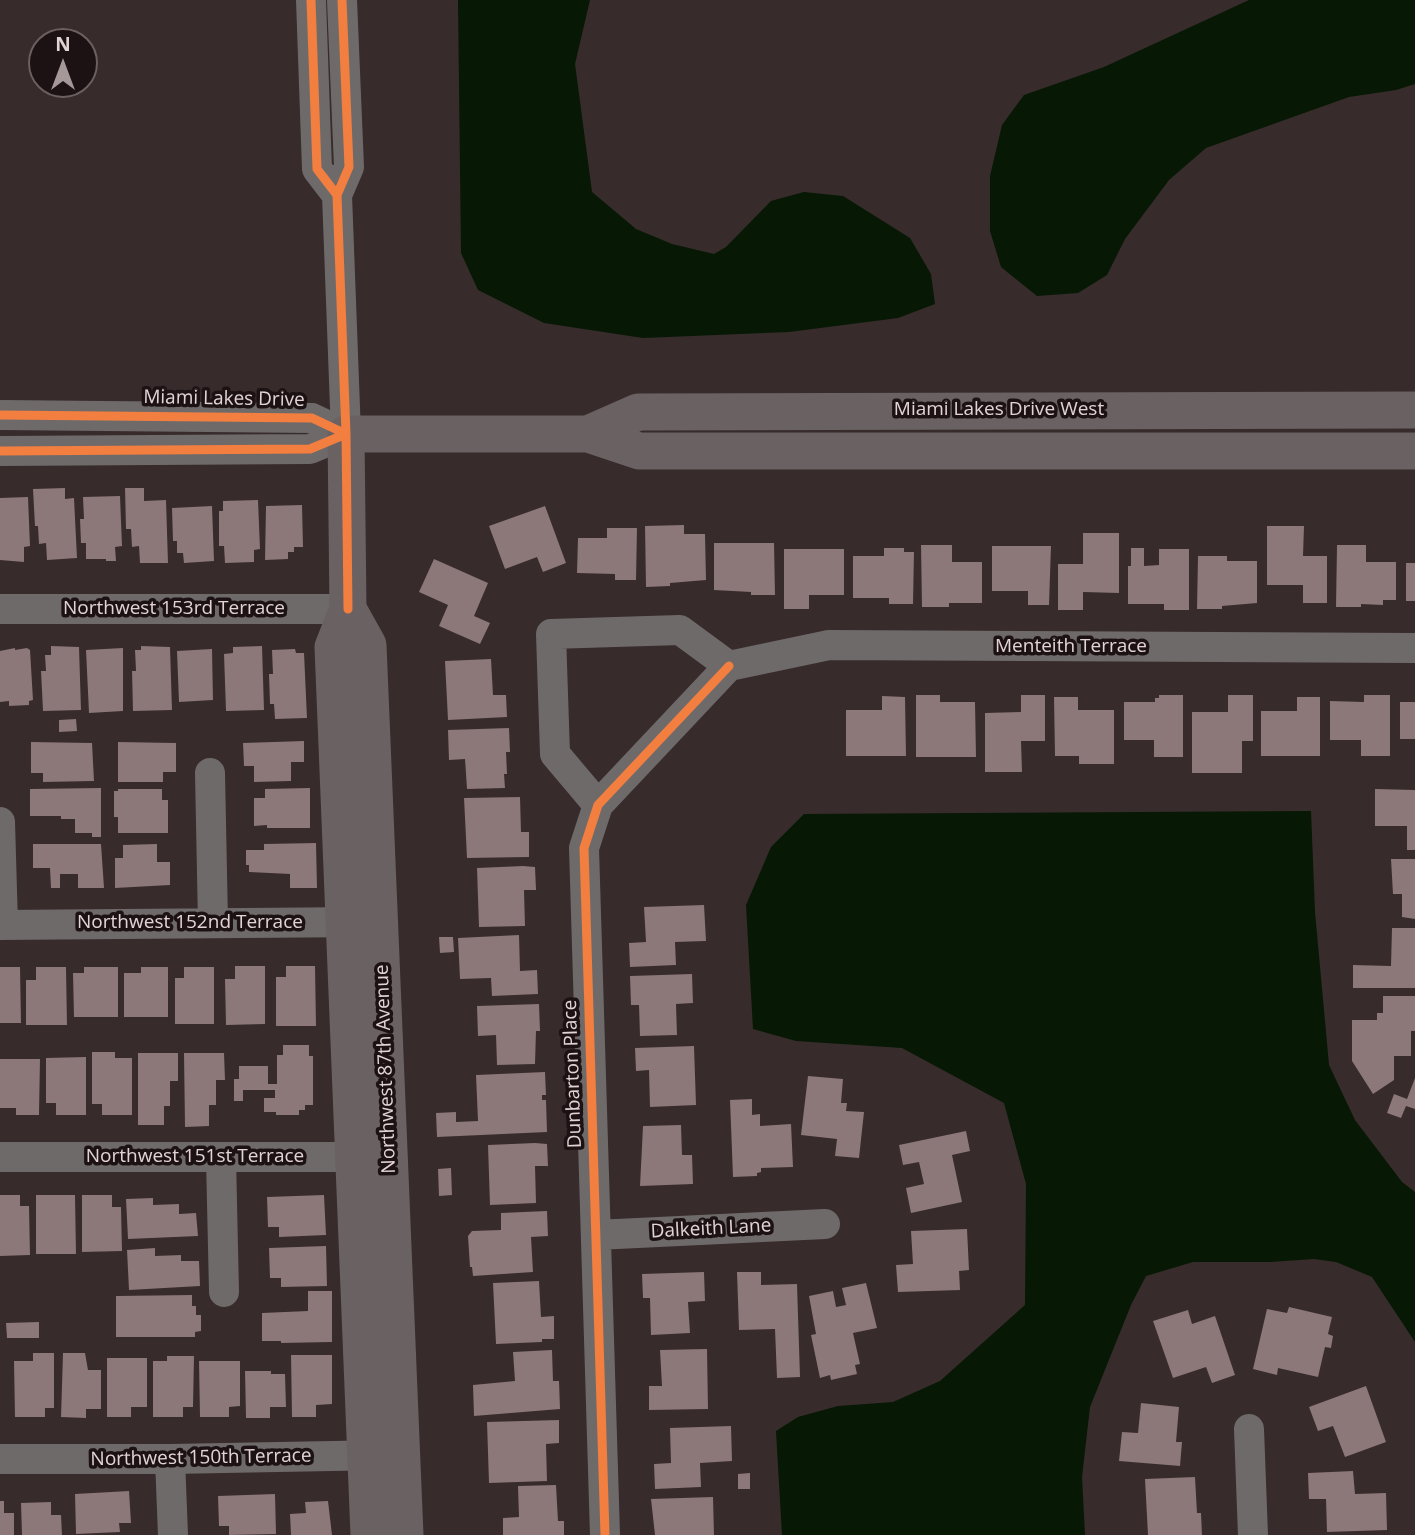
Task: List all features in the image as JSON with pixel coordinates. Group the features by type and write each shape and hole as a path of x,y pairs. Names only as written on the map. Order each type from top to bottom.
{"main road":[{"name":"Miami Lakes Drive West","path":"588,434 638,412 1415,410"},
{"name":"Miami Lakes Drive West","path":"346,434 588,434 639,451 1415,451"},
{"name":"Northwest 87th Avenue","path":"346,434 348,609 333,647 369,1535"},
{"name":"Northwest 87th Avenue","path":"348,609 368,645 405,1535"}],"street":[{"path":"311,0 317,169 337,195"},
{"name":"Northwest 87th Avenue","path":"342,0 349,167 337,195 346,434"},
{"name":"Miami Lakes Drive","path":"0,415 312,418 346,434"},
{"path":"0,451 310,449 346,434"},
{"name":"Northwest 153rd Terrace","path":"0,609 348,609"},
{"path":"598,805 555,754 551,634 680,630 729,666"},
{"name":"Menteith Terrace","path":"729,666 829,645 1415,648"},
{"name":"Dunbarton Place","path":"605,1535 584,848 598,805 729,666"},
{"path":"210,773 213,923"},
{"path":"0,822 2,925"},
{"name":"Northwest 152nd Terrace","path":"2,925 380,922"},
{"name":"Northwest 151st Terrace","path":"0,1157 389,1157"},
{"path":"221,1158 224,1292"},
{"name":"Dalkeith Lane","path":"596,1235 825,1224"},
{"path":"1249,1429 1253,1535"},
{"name":"Northwest 150th Terrace","path":"0,1459 402,1455"},
{"path":"170,1459 173,1535"}],"shaded area":[{"path":"458,0 590,0 575,64 592,192 636,229 672,244 714,254 726,247 771,201 804,192 843,196 910,238 931,274 935,304 898,318 789,332 643,338 544,323 478,290 461,253"},
{"path":"1249,0 1415,0 1415,84 1396,90 1349,97 1206,148 1169,180 1125,239 1107,275 1078,293 1037,296 1001,267 990,231 990,176 1002,125 1024,95 1104,67"},
{"path":"1311,811 1315,912 1329,1065 1355,1120 1402,1182 1415,1192 1415,1342 1372,1277 1336,1262 1314,1259 1193,1262 1146,1276 1131,1305 1090,1407 1082,1477 1085,1535 782,1535 776,1431 798,1417 838,1406 893,1402 940,1381 1025,1305 1026,1184 1004,1103 902,1048 796,1041 753,1029 746,905 771,847 804,814"}],"building":[{"path":"65,488 65,499 74,498 77,558 47,560 46,543 39,544 38,526 35,526 33,489"},
{"path":"125,488 144,488 144,501 166,500 168,563 140,563 139,546 132,547 131,529 126,529"},
{"path":"120,496 122,546 115,547 116,561 86,559 86,543 81,543 83,497"},
{"path":"28,497 30,546 24,547 24,562 0,560 0,498"},
{"path":"258,500 260,549 254,550 254,562 225,563 224,546 219,546 219,511 223,511 223,501"},
{"path":"302,505 303,547 294,547 294,552 288,552 288,559 265,560 266,506"},
{"path":"212,506 214,561 184,563 183,553 177,553 177,541 173,541 172,508"},
{"path":"545,506 566,563 543,572 537,557 505,569 489,526"},
{"path":"684,525 684,534 705,534 706,580 646,587 645,526"},
{"path":"1267,526 1304,526 1303,556 1327,556 1327,603 1303,603 1303,585 1267,585"},
{"path":"607,528 637,528 636,580 615,580 615,574 577,573 578,538 607,538"},
{"path":"1083,533 1119,533 1119,593 1083,592 1083,610 1058,610 1058,564 1083,564"},
{"path":"714,543 774,543 775,595 714,590"},
{"path":"921,545 952,545 952,562 982,562 982,603 949,603 949,607 922,607"},
{"path":"1337,545 1366,545 1366,562 1396,562 1396,600 1383,600 1383,605 1336,607"},
{"path":"992,546 1051,546 1049,605 1028,605 1028,591 992,591"},
{"path":"884,548 904,548 904,552 914,552 913,604 889,604 889,598 853,598 853,556 884,556"},
{"path":"1131,548 1144,548 1144,566 1159,565 1159,549 1189,549 1189,610 1164,610 1164,604 1128,604"},
{"path":"784,549 844,549 844,595 809,595 809,609 784,609"},
{"path":"1198,556 1227,556 1227,561 1257,561 1257,603 1222,606 1222,609 1197,609"},
{"path":"434,559 488,583 474,616 490,623 480,644 439,626 448,605 419,592"},
{"path":"1406,563 1415,563 1415,601 1406,601"},
{"path":"51,646 79,647 81,710 43,711 41,671 46,671 45,655 51,655"},
{"path":"141,646 170,647 172,710 133,711 132,671 136,671 135,650 141,650"},
{"path":"262,646 264,710 226,711 224,654 233,653 233,647"},
{"path":"15,648 30,650 33,700 29,701 29,705 9,706 9,701 0,702 0,651"},
{"path":"123,648 123,711 89,713 86,650"},
{"path":"212,649 213,700 179,702 177,651"},
{"path":"295,649 296,653 304,653 307,718 275,719 274,704 270,704 269,674 273,674 272,650"},
{"path":"491,659 493,695 506,695 507,717 448,720 445,661"},
{"path":"916,695 940,695 940,702 975,702 976,757 916,757"},
{"path":"1021,695 1045,695 1045,741 1021,741 1022,772 985,772 985,713 1021,712"},
{"path":"1159,695 1183,695 1183,757 1154,757 1154,740 1124,740 1124,702 1155,702"},
{"path":"1228,695 1253,695 1253,741 1242,741 1242,773 1192,773 1192,712 1228,712"},
{"path":"1364,695 1390,695 1390,756 1361,756 1361,740 1330,740 1330,701 1364,702"},
{"path":"882,696 905,697 906,756 846,756 846,710 882,710"},
{"path":"1054,697 1078,697 1078,710 1114,710 1114,764 1079,764 1079,756 1055,756"},
{"path":"1297,697 1320,697 1320,756 1261,756 1261,711 1297,711"},
{"path":"1400,702 1415,702 1415,739 1400,739"},
{"path":"76,719 77,731 59,732 59,720"},
{"path":"509,728 510,752 506,752 505,788 467,789 465,759 449,760 448,730"},
{"path":"304,741 304,762 291,762 291,781 254,782 254,766 244,766 243,743"},
{"path":"31,742 92,743 94,781 43,782 43,773 31,773"},
{"path":"118,742 176,743 176,772 163,772 163,782 118,782"},
{"path":"101,788 101,837 92,837 92,833 75,833 75,819 30,816 30,789"},
{"path":"310,788 310,828 254,826 254,798 265,798 265,789"},
{"path":"162,789 162,800 168,800 168,833 118,833 118,817 114,817 114,791"},
{"path":"1375,789 1415,790 1415,850 1407,850 1407,826 1375,826"},
{"path":"520,797 521,832 529,832 529,857 467,858 464,798"},
{"path":"316,843 317,888 290,888 290,874 249,872 249,865 246,865 246,850 264,850 264,844"},
{"path":"33,844 101,844 104,888 78,888 78,874 60,874 60,888 51,888 50,868 33,868"},
{"path":"157,844 157,862 170,862 170,885 115,888 115,858 123,858 123,845"},
{"path":"1391,859 1415,859 1415,919 1402,917 1402,894 1393,894"},
{"path":"535,867 536,890 524,890 525,926 479,927 477,868"},
{"path":"704,905 706,941 675,942 676,965 630,967 629,943 646,942 644,907"},
{"path":"1392,928 1415,928 1415,988 1353,988 1353,965 1391,966"},
{"path":"519,935 520,971 537,970 538,994 492,996 491,978 460,979 458,938"},
{"path":"439,937 453,937 454,952 440,953"},
{"path":"235,966 265,966 265,1024 226,1025 225,979 235,979"},
{"path":"286,966 315,966 316,1026 276,1026 276,977 286,977"},
{"path":"0,967 20,967 21,1023 0,1023"},
{"path":"36,967 66,967 67,1025 26,1025 26,980 36,980"},
{"path":"84,967 118,967 118,1017 74,1017 73,973 84,973"},
{"path":"141,967 168,967 168,1017 124,1017 124,973 141,973"},
{"path":"184,967 214,967 214,1024 175,1024 175,978 184,978"},
{"path":"692,974 693,1003 676,1004 677,1035 640,1036 639,1005 631,1005 630,976"},
{"path":"1383,996 1415,996 1415,1031 1411,1031 1411,1056 1394,1056 1394,1080 1373,1094 1352,1061 1352,1020 1377,1020 1377,1013 1383,1013"},
{"path":"539,1004 540,1031 536,1031 535,1064 497,1065 496,1035 478,1036 477,1006"},
{"path":"283,1045 309,1045 309,1056 313,1056 313,1105 305,1105 305,1110 299,1110 299,1115 264,1112 264,1098 275,1098 275,1090 243,1090 243,1101 234,1101 234,1079 239,1079 239,1066 268,1066 268,1084 277,1084 277,1055 283,1055"},
{"path":"694,1046 696,1105 650,1107 649,1070 636,1071 635,1048"},
{"path":"92,1052 115,1052 115,1058 132,1058 132,1115 102,1115 102,1104 92,1104"},
{"path":"138,1053 178,1053 178,1081 170,1081 170,1106 164,1106 164,1125 138,1125"},
{"path":"184,1053 224,1053 225,1080 216,1080 216,1105 209,1105 209,1126 185,1127"},
{"path":"86,1057 86,1115 56,1115 56,1103 46,1103 46,1058"},
{"path":"0,1059 40,1059 39,1115 16,1115 16,1108 0,1108"},
{"path":"545,1072 546,1095 542,1095 542,1100 546,1100 547,1132 437,1137 436,1113 456,1112 456,1122 478,1121 476,1075"},
{"path":"808,1076 843,1079 841,1103 847,1103 846,1111 864,1112 859,1158 835,1156 837,1139 801,1135"},
{"path":"1415,1078 1415,1109 1406,1106 1401,1118 1387,1113 1394,1094 1407,1099"},
{"path":"752,1099 752,1115 760,1114 760,1126 791,1124 793,1167 761,1168 757,1176 733,1177 730,1100"},
{"path":"681,1125 682,1155 692,1155 693,1184 640,1186 643,1126"},
{"path":"966,1131 970,1151 952,1155 962,1202 911,1213 906,1188 924,1184 919,1162 903,1165 899,1145"},
{"path":"547,1144 548,1166 535,1166 536,1203 490,1205 488,1145"},
{"path":"451,1168 452,1195 439,1196 438,1169"},
{"path":"0,1195 20,1195 20,1206 29,1206 30,1255 0,1256"},
{"path":"36,1195 75,1195 76,1254 36,1254"},
{"path":"82,1195 112,1195 112,1207 121,1207 122,1251 82,1252"},
{"path":"324,1195 326,1235 279,1237 279,1227 268,1227 267,1197"},
{"path":"153,1198 153,1205 179,1204 179,1214 196,1213 198,1236 128,1239 126,1199"},
{"path":"547,1211 548,1236 531,1237 533,1272 473,1276 468,1236 472,1231 501,1230 501,1213"},
{"path":"967,1229 969,1270 959,1271 960,1290 898,1292 896,1265 913,1264 911,1231"},
{"path":"326,1246 327,1286 281,1287 281,1278 270,1278 269,1248"},
{"path":"155,1248 155,1256 181,1255 181,1261 199,1261 200,1286 129,1290 127,1250"},
{"path":"704,1272 705,1301 688,1302 690,1333 651,1335 650,1298 643,1298 642,1274"},
{"path":"737,1272 761,1272 761,1285 797,1284 800,1377 777,1378 775,1329 739,1330"},
{"path":"539,1281 541,1317 554,1316 554,1339 496,1344 493,1283"},
{"path":"866,1283 877,1328 853,1333 860,1364 855,1365 857,1374 831,1380 830,1375 820,1378 811,1335 816,1334 809,1296 833,1291 836,1307 846,1305 842,1288"},
{"path":"308,1291 332,1291 332,1342 262,1341 262,1313 308,1311"},
{"path":"192,1295 192,1306 196,1306 196,1315 201,1315 201,1331 195,1332 195,1337 116,1337 116,1296"},
{"path":"1289,1307 1332,1317 1328,1334 1333,1336 1331,1348 1325,1347 1318,1377 1278,1368 1277,1375 1253,1369 1267,1309 1287,1313"},
{"path":"1188,1310 1192,1324 1215,1316 1235,1375 1212,1383 1206,1367 1173,1378 1153,1321"},
{"path":"39,1322 39,1338 7,1338 6,1323"},
{"path":"707,1349 708,1409 649,1410 649,1386 662,1386 660,1350"},
{"path":"552,1350 553,1381 559,1381 560,1409 474,1416 473,1385 515,1381 513,1352"},
{"path":"33,1353 54,1353 54,1408 45,1408 45,1417 15,1417 14,1361 33,1361"},
{"path":"63,1353 85,1353 88,1370 101,1370 101,1409 86,1409 86,1418 61,1417"},
{"path":"291,1355 332,1355 332,1404 316,1405 316,1417 292,1417"},
{"path":"167,1356 194,1356 193,1407 183,1407 183,1417 153,1417 153,1361 167,1361"},
{"path":"107,1358 147,1358 147,1407 131,1407 131,1417 107,1417"},
{"path":"199,1361 240,1361 240,1406 229,1407 229,1417 200,1417"},
{"path":"245,1371 285,1374 286,1407 270,1407 270,1418 246,1418"},
{"path":"1366,1386 1386,1442 1345,1457 1333,1426 1318,1431 1309,1407"},
{"path":"1141,1403 1179,1407 1176,1442 1182,1442 1180,1466 1119,1461 1122,1432 1138,1433"},
{"path":"559,1420 559,1443 546,1444 547,1481 489,1483 487,1422"},
{"path":"731,1426 732,1461 700,1463 701,1487 655,1489 654,1464 671,1463 670,1428"},
{"path":"1353,1471 1355,1494 1386,1493 1387,1530 1327,1532 1326,1499 1309,1499 1308,1473"},
{"path":"750,1473 750,1489 738,1489 738,1474"},
{"path":"1195,1477 1197,1513 1201,1513 1202,1535 1148,1535 1145,1479"},
{"path":"556,1485 558,1521 564,1521 564,1535 503,1535 503,1518 519,1517 518,1486"},
{"path":"129,1491 131,1523 119,1523 120,1532 76,1534 75,1494"},
{"path":"275,1494 276,1534 229,1535 229,1526 219,1526 218,1496"},
{"path":"713,1497 714,1535 655,1535 651,1499"},
{"path":"0,1501 4,1501 4,1513 14,1513 14,1535 0,1535"},
{"path":"328,1501 332,1535 291,1535 290,1514 306,1513 305,1502"},
{"path":"51,1502 51,1515 61,1515 62,1535 22,1535 21,1503"}],"cycle path":[{"path":"311,0 317,169 337,195"},
{"path":"342,0 349,167 337,195 346,434 348,609"},
{"path":"0,415 312,418 346,434"},
{"path":"0,451 310,449 346,434"},
{"path":"605,1535 584,848 598,805 729,666"}]}
